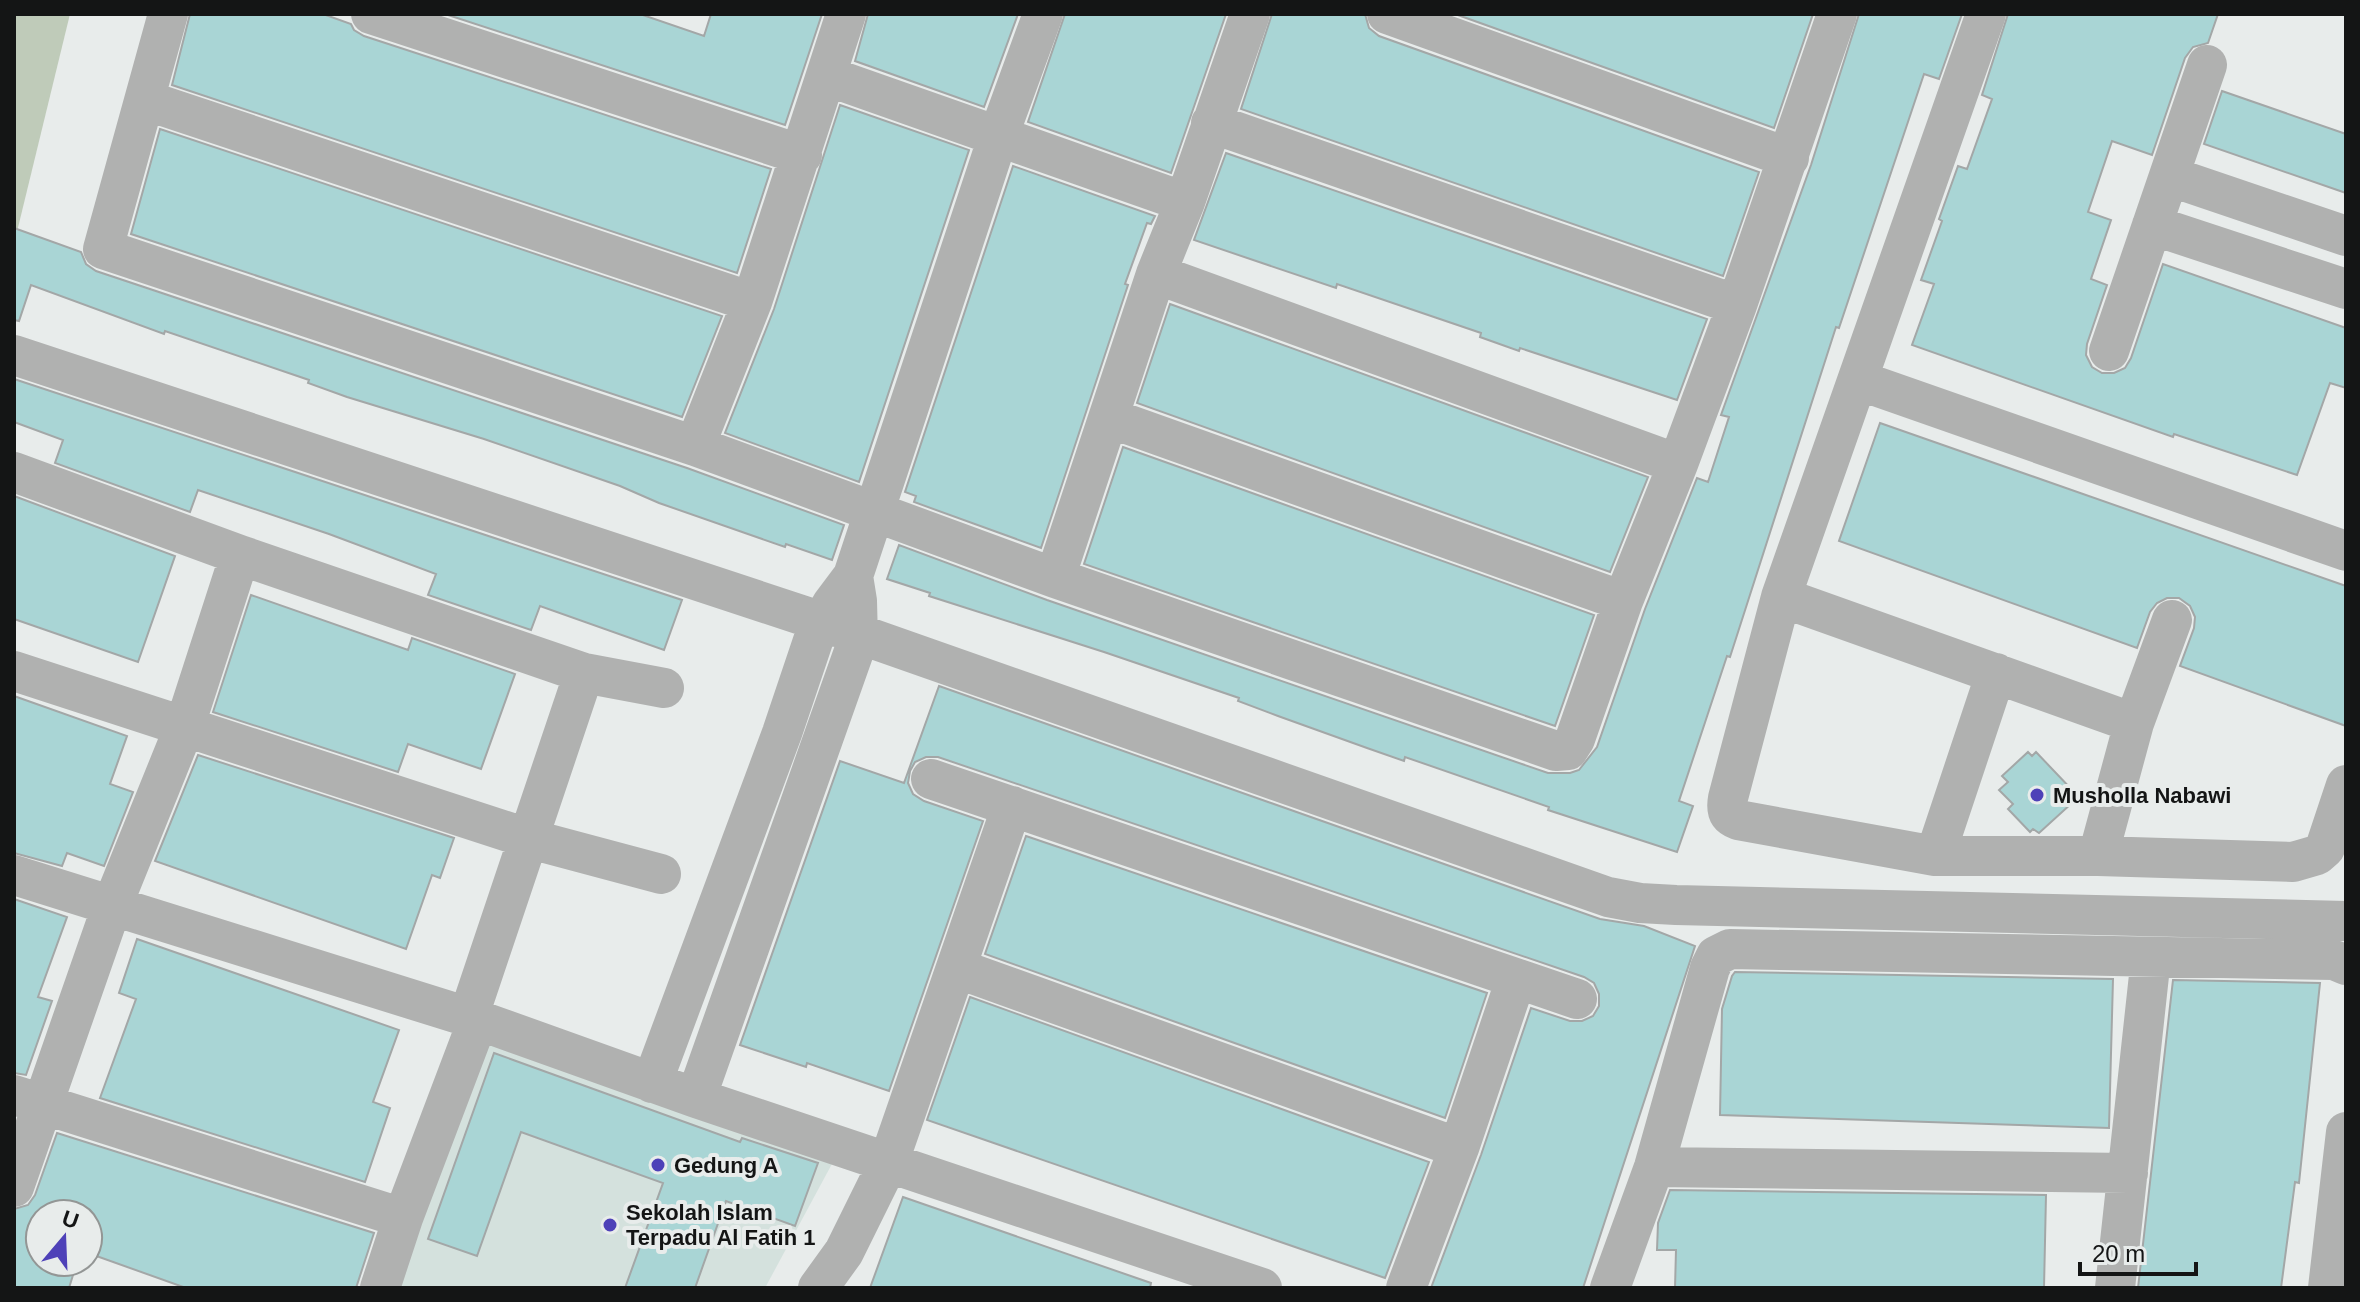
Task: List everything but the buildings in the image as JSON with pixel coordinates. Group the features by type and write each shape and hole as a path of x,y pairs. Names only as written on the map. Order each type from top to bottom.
{"street":[{"path":"168,14 103,249 695,446 1055,578 1556,751 1568,750 1575,739 1623,601 1737,305 1837,14"},
{"path":"371,14 802,155"},
{"path":"695,446 752,302 846,14"},
{"path":"652,1083 782,733 820,621 853,576 998,137 1043,14"},
{"path":"1055,578 1156,274 1185,202 1250,14"},
{"path":"1387,14 1789,158"},
{"path":"1986,14 1781,597 1728,798 1728,812 1731,818 1738,820 1935,856 2098,856 2293,862 2305,860 2325,848 2346,785"},
{"path":"2109,351 2207,65"},
{"path":"827,76 1185,202"},
{"path":"145,100 752,302"},
{"path":"1211,123 1737,305"},
{"path":"2169,176 2346,236"},
{"path":"2152,225 2346,289"},
{"path":"1156,274 1678,464"},
{"path":"14,355 859,634 1608,897 1640,903 2346,921"},
{"path":"1858,380 2346,551"},
{"path":"1110,418 1623,601"},
{"path":"14,472 240,555 584,673 664,688"},
{"path":"14,1187 29,1100 184,728 240,555"},
{"path":"696,1098 859,634 853,576"},
{"path":"1781,597 2134,723"},
{"path":"2098,856 2134,723 2172,620"},
{"path":"14,671 530,839 661,874"},
{"path":"380,1288 473,1019 584,673"},
{"path":"1935,856 1996,673"},
{"path":"782,733 820,744"},
{"path":"931,779 1577,999"},
{"path":"818,1288 844,1252 889,1161 1012,806"},
{"path":"14,875 473,1019 652,1083 1262,1288"},
{"path":"1610,1288 1654,1167 1710,968 1716,956 1730,949 2334,960 2346,965"},
{"path":"2115,1288 2151,957"},
{"path":"956,968 1459,1148"},
{"path":"1406,1288 1459,1148 1516,979"},
{"path":"29,1100 403,1218"},
{"path":"2328,1288 2346,1132"},
{"path":"1654,1167 2128,1173"}],"shaded area":[{"name":"Sekolah Islam Terpadu Al Fatih 1","path":"488,1040 833,1162 765,1288 398,1288"}],"green space":[{"path":"14,14 70,14 14,244"}],"place":[{"name":"Musholla Nabawi","path":"2037,795"},
{"name":"Gedung A","path":"658,1165"},
{"name":"Sekolah Islam Terpadu Al Fatih 1","path":"610,1225"}]}
